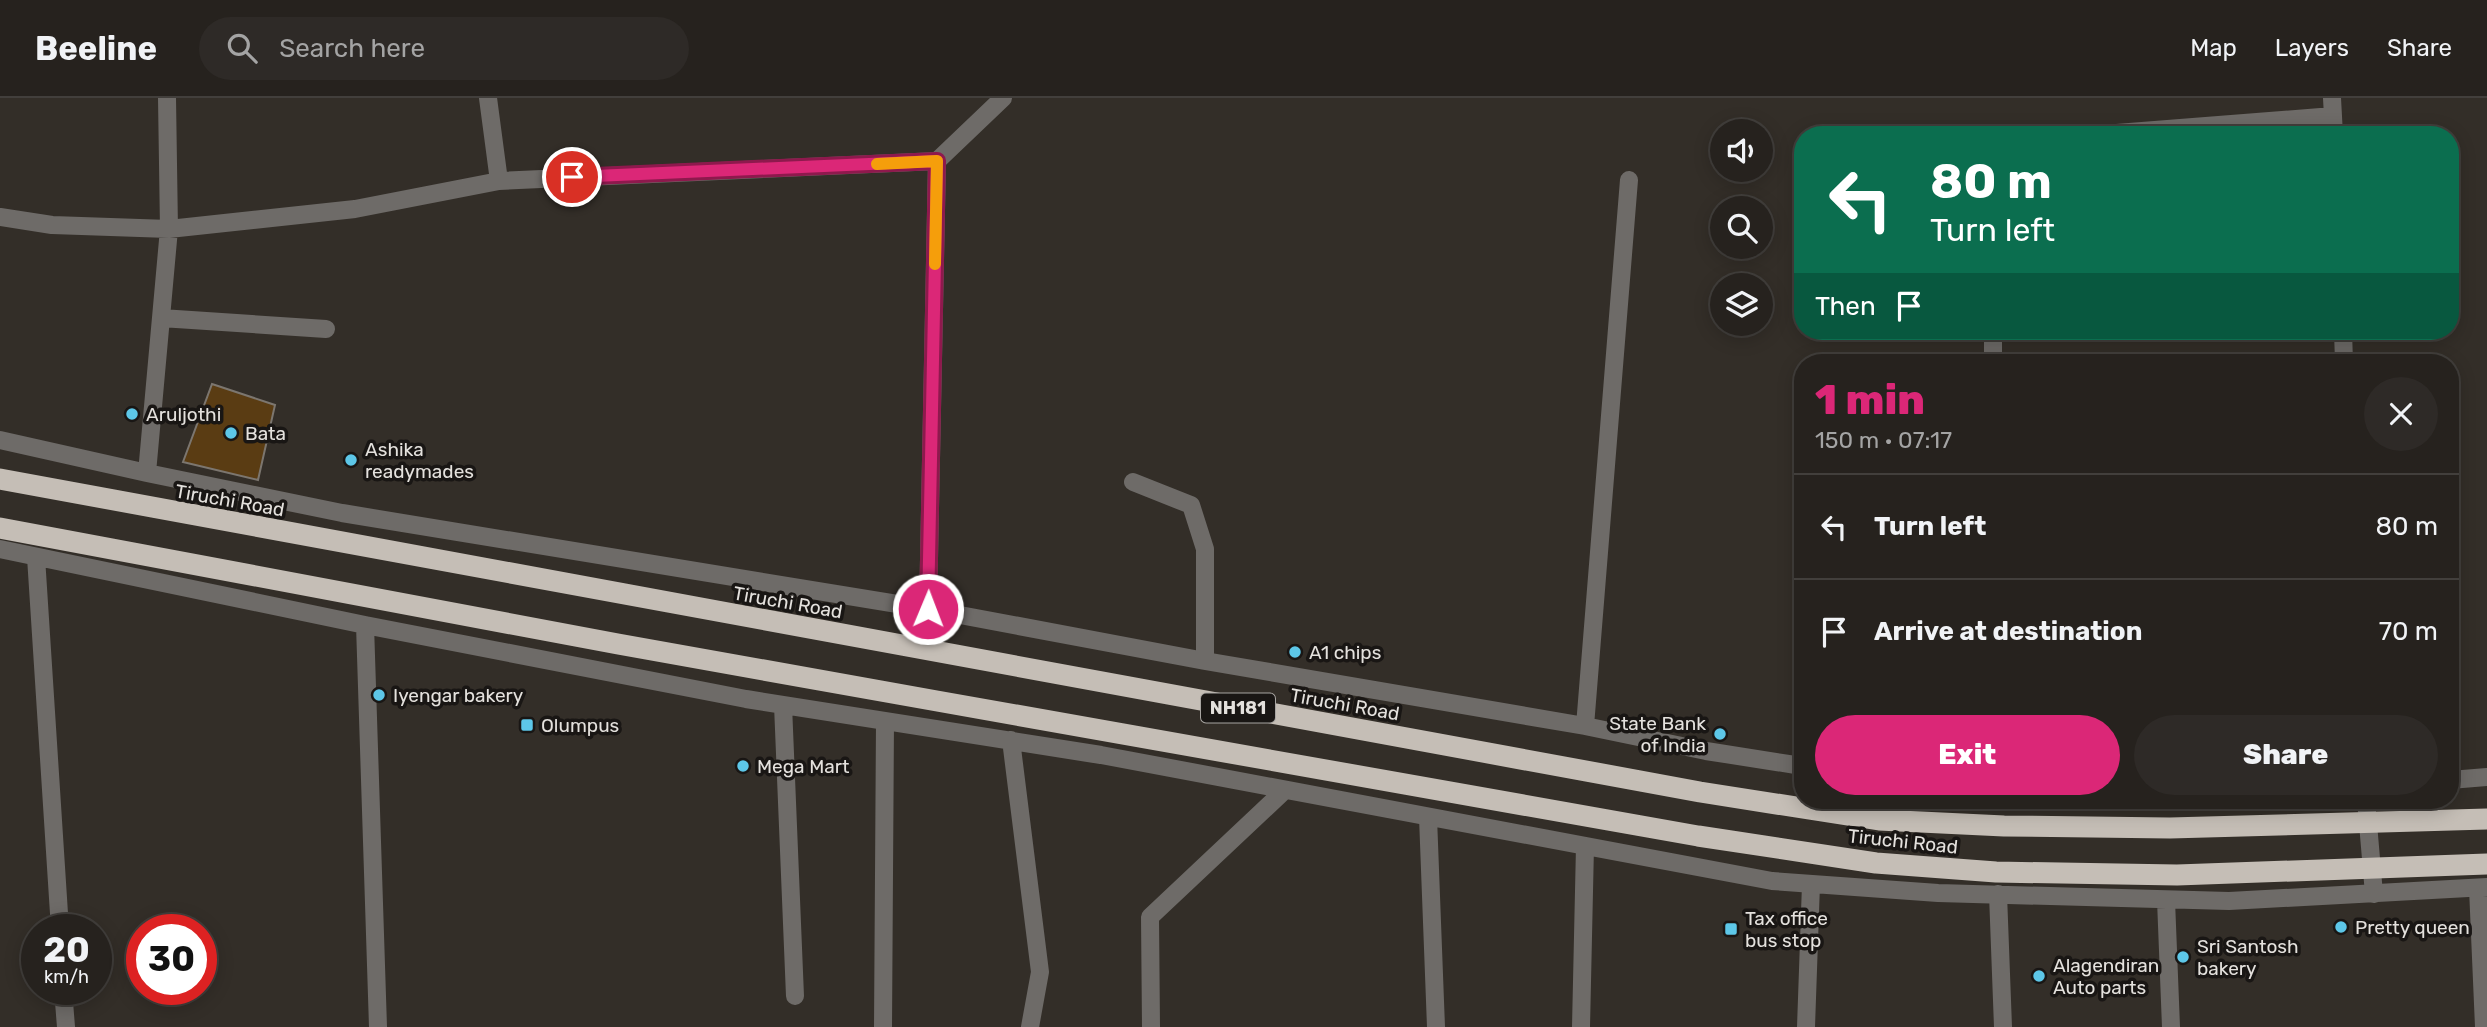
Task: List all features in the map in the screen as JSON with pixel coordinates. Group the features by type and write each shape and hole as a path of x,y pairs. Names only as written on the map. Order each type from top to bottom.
{"highway":[{"name":"Tiruchi Road","path":"0,479 1632,780 1794,806"},
{"name":"Tiruchi Road","path":"0,528 910,696 1698,836 1876,863 1996,872 2177,875 2487,864"},
{"name":"Tiruchi Road","path":"1811,809 1879,820 2004,826 2170,828 2487,819"}],"street":[{"path":"147,474 169,229 167,98"},
{"path":"488,98 499,181"},
{"path":"0,217 52,225 169,229 355,209 499,181 937,161 1003,98"},
{"path":"2168,126 2332,107 2333,126"},
{"path":"928,609 937,161"},
{"path":"1586,726 1629,180"},
{"path":"161,318 326,329"},
{"path":"0,440 147,474 342,513 928,609 1205,661 1794,765"},
{"path":"1133,482 1191,505 1205,549 1205,661"},
{"path":"0,549 365,625 783,705 1011,740 1772,881 1998,894 2228,901 2482,887 2484,1027"},
{"path":"36,557 59,914"},
{"path":"365,625 378,1027"},
{"path":"783,705 795,996"},
{"path":"883,1027 885,721"},
{"path":"1011,740 1040,972 1030,1027"},
{"path":"2459,779 2487,777"},
{"path":"1151,1027 1150,917 1285,790"},
{"path":"2367,809 2374,894"},
{"path":"1428,817 1436,1027"},
{"path":"1581,1027 1584,846"},
{"path":"1806,1027 1811,884"},
{"path":"1998,894 2003,1027"},
{"path":"2166,900 2171,1027"},
{"path":"64,1005 66,1027"}],"building":[{"name":"Bata","path":"212,384 275,405 258,480 183,462"}],"slow traffic":[{"path":"877,164 937,161 935,264"}],"place":[{"name":"Aruljothi","path":"132,414"},
{"name":"Bata","path":"231,433"},
{"name":"Ashika readymades","path":"351,460"},
{"name":"A1 chips","path":"1295,652"},
{"name":"Iyengar bakery","path":"379,695"},
{"name":"Olumpus","path":"527,725"},
{"name":"State Bank of India","path":"1720,734"},
{"name":"Mega Mart","path":"743,766"},
{"name":"Pretty queen","path":"2341,927"},
{"name":"Tax office bus stop","path":"1731,929"},
{"name":"Sri Santosh bakery","path":"2183,957"},
{"name":"Alagendiran Auto parts","path":"2039,976"}],"route":[{"path":"572,177 937,161 928,609"}]}
